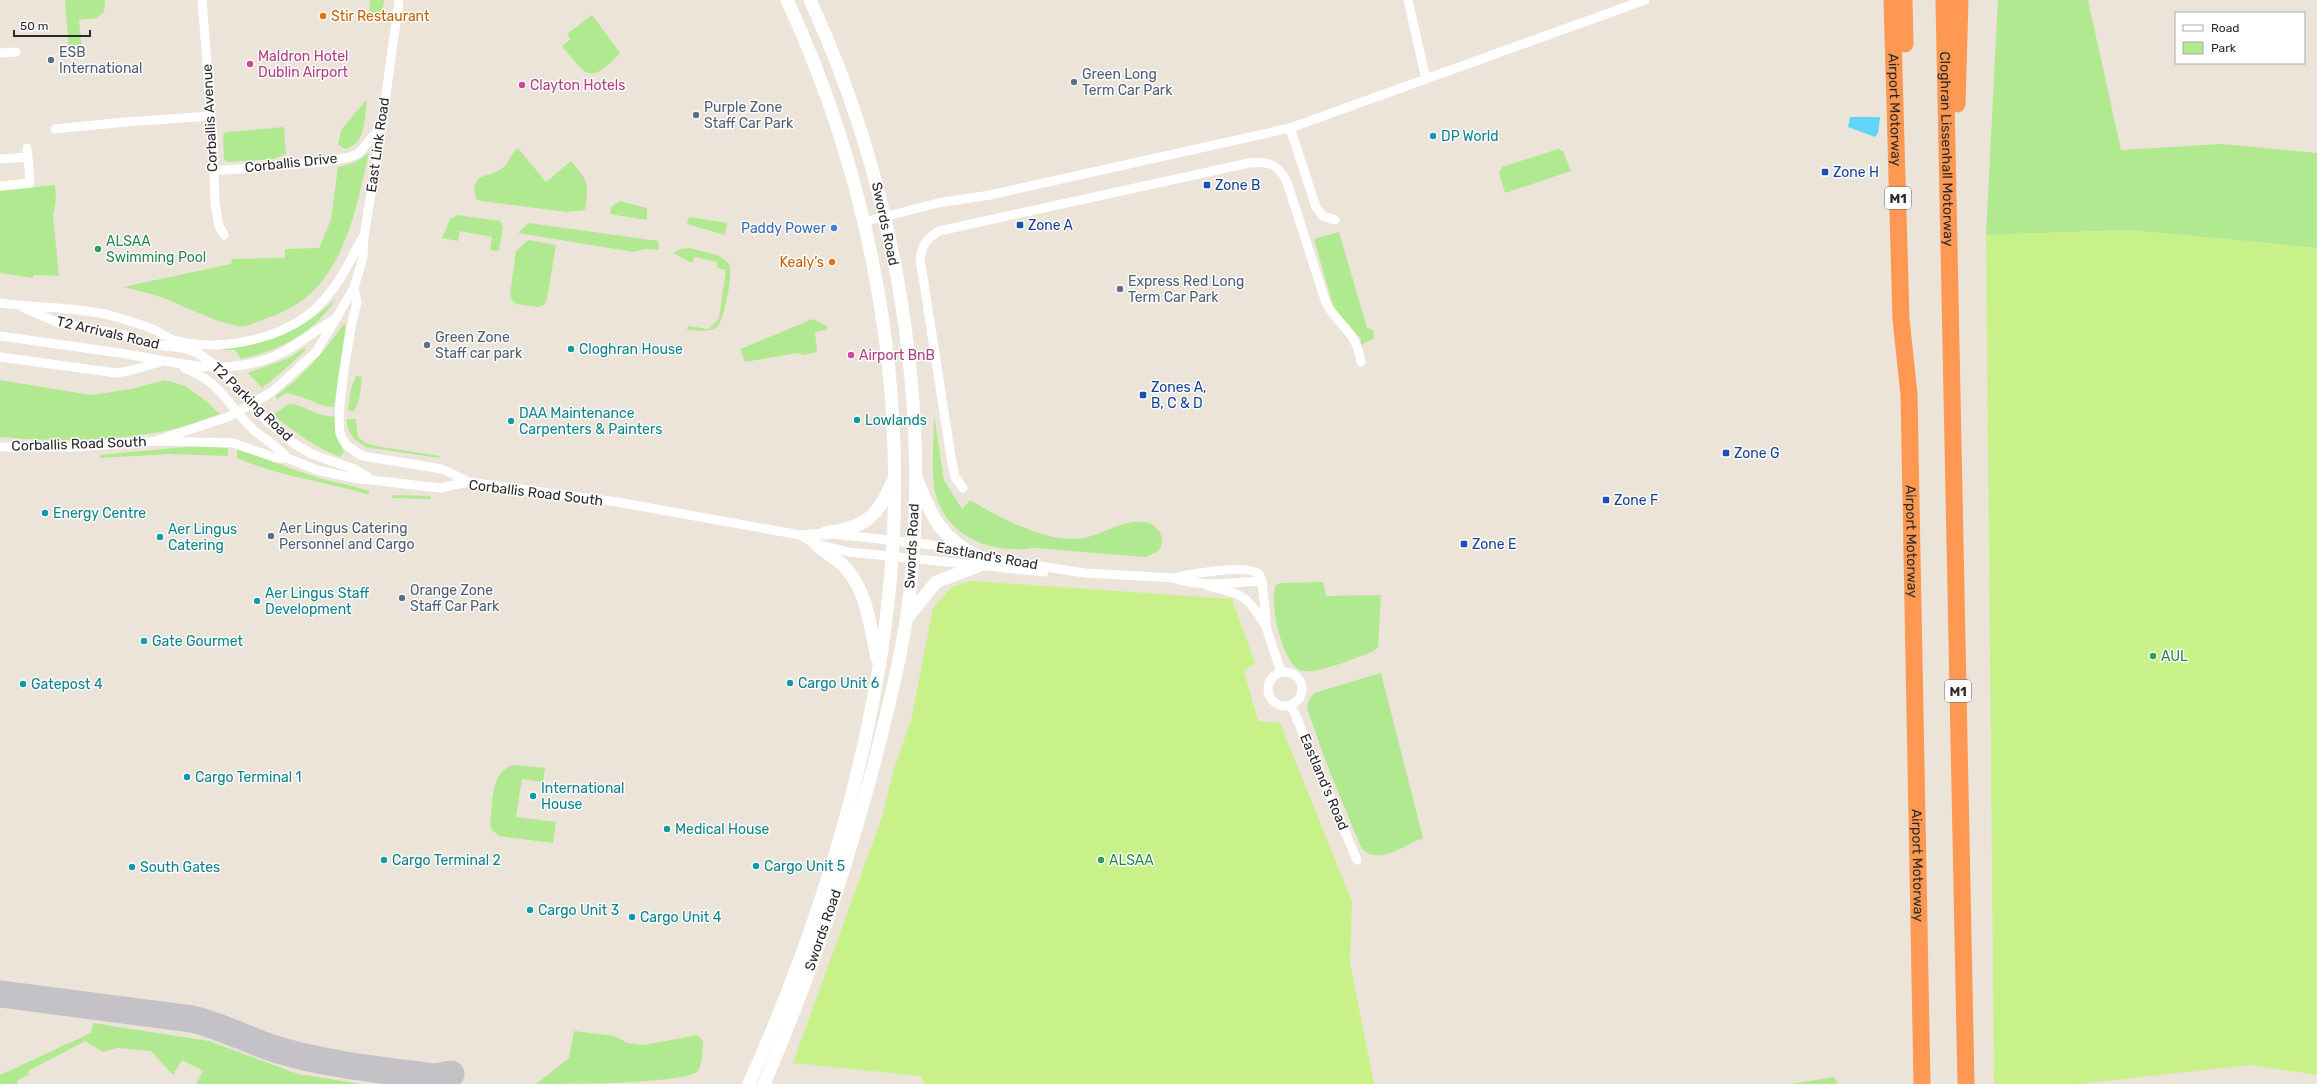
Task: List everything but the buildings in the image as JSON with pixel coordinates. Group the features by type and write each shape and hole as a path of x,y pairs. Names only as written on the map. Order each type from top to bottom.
{"highway":[{"name":"Airport Motorway","path":"1892,0 1901,319 1909,395 1922,1084"},
{"name":"M1","path":"1904,0 1909,395"},
{"name":"Cloghran Lissenhall Motorway","path":"1944,0 1951,298"},
{"name":"M1","path":"1960,0 1951,298 1966,1084"}],"main road":[{"name":"Swords Road","path":"749,1084 780,1010 822,894 853,786 879,666 893,542 895,477 888,360 864,222 835,116 812,57 787,0"},
{"name":"Swords Road","path":"764,1084 809,974 852,843 887,715 907,618 914,544 916,477 912,404 905,334 885,216 858,118 834,52 810,0"},
{"path":"825,533 847,529 862,524 874,515 882,504 895,477"},
{"path":"907,618 936,582 977,561 950,540 940,530 933,519 916,477"},
{"path":"816,544 842,564 856,582 866,605 879,666"}],"street":[{"name":"Corballis Avenue","path":"202,0 211,116 213,171 219,226 224,235"},
{"name":"East Link Road","path":"252,404 272,392 304,365 316,352 354,288 363,258 364,236 381,127 398,0"},
{"path":"1408,0 1426,80"},
{"path":"864,222 938,203 990,195 1290,128 1644,0"},
{"path":"0,53 16,52"},
{"path":"55,129 211,116"},
{"name":"Corballis Drive","path":"213,171 325,162 350,157 359,153 369,138 381,127"},
{"path":"1290,128 1316,207 1323,216 1335,220"},
{"path":"0,159 28,152 30,183 0,186"},
{"path":"963,488 955,477 951,457 920,258 922,245 939,231 1250,162 1270,164 1281,170 1287,182 1326,303 1332,314 1354,338 1361,362"},
{"name":"T2 Arrivals Road","path":"0,303 19,306 61,308 103,314 148,327 173,340 217,344 238,343 281,330 309,314 332,291 364,236"},
{"name":"East Link Road","path":"354,288 357,302 339,407 340,434 342,439 353,450 363,456 442,469 469,482"},
{"name":"T2 Arrivals Road","path":"19,306 59,323 125,335 147,344 183,348 198,353"},
{"path":"176,365 219,368 246,365 276,356 297,345 338,317"},
{"path":"0,336 127,354 161,361 191,370 212,384 239,411 256,432 282,451 287,458"},
{"name":"T2 Parking Road","path":"198,353 219,368 267,421 296,445 372,479"},
{"path":"0,357 116,373 161,361"},
{"name":"Corballis Road South","path":"157,441 239,411 252,404"},
{"name":"Corballis Road South","path":"0,447 72,447 157,441 234,443 276,458 287,458 317,470 338,476 440,488 469,482 617,502 800,535 825,533 914,544"},
{"name":"Corballis Road South","path":"800,535 816,544 849,552 913,559"},
{"name":"Eastland's Road","path":"914,544 947,547 977,561"},
{"name":"Eastland's Road","path":"913,559 977,561 1060,569 1085,573 1174,578 1185,575 1249,569 1259,574 1262,581 1267,630"},
{"name":"Eastland's Road","path":"1174,578 1186,583 1199,584 1262,581"},
{"name":"Eastland's Road","path":"1199,584 1244,597 1254,607 1267,630 1281,672"},
{"path":"1281,672 1292,674 1300,682 1301,693 1291,705 1280,705 1271,699 1268,694 1269,683 1276,674 1281,672"},
{"name":"Eastland's Road","path":"1291,705 1357,860"}],"green space":[{"path":"65,0 105,0 104,12 97,18 79,20 82,50 69,51"},
{"path":"370,0 384,0 382,16 362,17 369,12"},
{"path":"1998,0 2088,0 2121,150 2221,144 2317,153 2317,248 2129,230 1986,235"},
{"path":"592,15 620,53 601,70 595,73 589,73 577,64 562,46 571,39 567,34"},
{"path":"367,99 365,121 358,141 353,146 346,149 338,145 341,130"},
{"path":"284,127 286,154 274,159 227,162 224,159 223,134 228,132"},
{"path":"518,148 546,182 571,161 586,183 587,193 585,210 567,212 481,201 476,199 474,186 479,178 496,172 505,166"},
{"path":"1558,149 1563,151 1571,171 1505,193 1499,173 1502,167"},
{"path":"369,153 350,228 340,252 328,273 312,292 292,307 248,325 241,326 227,324 155,295 123,287 231,264 232,259 285,258 285,249 319,248 331,220 338,167 354,163"},
{"path":"55,185 56,199 53,216 59,276 33,275 33,278 0,273 0,191"},
{"path":"620,201 647,208 647,220 610,214 612,206"},
{"path":"457,215 500,221 503,227 499,251 490,250 492,237 460,231 458,241 442,238 450,219"},
{"path":"689,217 727,223 725,235 687,224"},
{"path":"529,223 658,241 659,250 645,249 634,252 518,233"},
{"name":"AUL","path":"2129,230 2317,248 2317,1075 2250,1065 2077,1084 1994,1084 1986,235"},
{"path":"1339,232 1367,328 1373,330 1374,338 1361,345 1361,339 1334,309 1314,239"},
{"path":"528,240 556,245 547,299 544,305 539,307 516,304 512,300 510,294 516,251"},
{"path":"690,248 721,257 729,264 729,285 723,316 717,327 711,330 687,330 688,326 709,329 719,318 726,270 717,268 717,262 694,257 692,263 673,253 680,249"},
{"path":"336,298 318,321 307,330 283,345 269,351 241,359 235,350 223,350 223,348 255,343 284,334 311,319"},
{"path":"813,319 828,327 826,330 815,332 817,352 803,355 797,353 745,362 740,349"},
{"path":"343,325 346,325 334,407 324,406 302,397 286,393 277,399 275,396 295,381 312,364"},
{"path":"304,348 306,350 262,388 248,373 289,358"},
{"path":"356,376 362,377 360,396 355,409 352,412 348,410 351,389"},
{"path":"0,380 91,395 131,389 165,380 185,386 206,401 220,414 170,430 149,434 85,440 42,440 0,437"},
{"path":"294,404 322,415 336,417 335,433 344,452 340,457 313,444 273,415 287,405"},
{"path":"934,415 944,480 962,509 970,500 1009,521 1040,534 1070,539 1092,536 1132,522 1149,523 1159,531 1161,535 1162,544 1160,548 1157,552 1145,557 1034,548 1002,548 973,540 960,532 949,521 941,508 935,492 933,465"},
{"path":"347,419 356,419 358,437 365,443 375,446 440,456 439,458 366,447 352,436 348,428"},
{"path":"195,446 228,448 228,456 169,454 100,458 100,455"},
{"path":"237,449 312,476 369,491 369,495 270,470 237,458"},
{"path":"393,495 431,496 431,499 392,498"},
{"name":"ALSAA","path":"971,581 1232,599 1255,663 1244,671 1258,721 1280,723 1352,902 1350,963 1374,1084 925,1084 920,1076 793,1063 882,817 894,769 911,720 933,608 952,587"},
{"path":"1323,582 1326,596 1381,595 1378,647 1372,652 1338,664 1319,670 1303,671 1296,667 1289,659 1284,647 1276,619 1274,593 1276,585 1281,583"},
{"path":"1381,673 1423,838 1391,853 1375,855 1368,853 1361,847 1329,770 1307,709 1309,700 1314,693"},
{"path":"514,765 545,768 543,782 522,779 516,817 556,822 553,843 499,836 492,830 490,824 494,789 501,774 506,768"},
{"path":"93,1023 209,1041 298,1074 362,1084 196,1084 203,1071 182,1060 173,1075 151,1051 117,1048 103,1052 85,1041 28,1071 29,1075 17,1080 18,1084 0,1084 0,1075 91,1033"},
{"path":"574,1031 615,1036 627,1043 643,1045 698,1035 703,1041 700,1068 698,1071 688,1075 671,1079 570,1084 536,1084 569,1058"},
{"path":"1834,1077 1838,1084 1790,1084"}],"water":[{"path":"1850,117 1880,117 1878,133 1875,137 1848,127"}],"taxiway":[{"path":"0,994 192,1019 278,1050 317,1060 435,1077 451,1074"}],"place":[{"name":"Stir Restaurant","path":"323,16"},
{"name":"ESB International","path":"51,60"},
{"name":"Maldron Hotel Dublin Airport","path":"250,64"},
{"name":"Green Long Term Car Park","path":"1074,82"},
{"name":"Clayton Hotels","path":"522,85"},
{"name":"Purple Zone Staff Car Park","path":"696,115"},
{"name":"DP World","path":"1433,136"},
{"name":"Zone H","path":"1825,172"},
{"name":"Zone B","path":"1207,185"},
{"name":"Zone A","path":"1020,225"},
{"name":"Paddy Power","path":"834,228"},
{"name":"ALSAA Swimming Pool","path":"98,249"},
{"name":"Kealy’s","path":"832,262"},
{"name":"Express Red Long Term Car Park","path":"1120,289"},
{"name":"Green Zone Staff car park","path":"427,345"},
{"name":"Cloghran House","path":"571,349"},
{"name":"Airport BnB","path":"851,355"},
{"name":"Zones A, B, C & D","path":"1143,395"},
{"name":"Lowlands","path":"857,420"},
{"name":"DAA Maintenance Carpenters & Painters","path":"511,421"},
{"name":"Zone G","path":"1726,453"},
{"name":"Zone F","path":"1606,500"},
{"name":"Energy Centre","path":"45,513"},
{"name":"Aer Lingus Catering Personnel and Cargo","path":"271,536"},
{"name":"Aer Lingus Catering","path":"160,537"},
{"name":"Zone E","path":"1464,544"},
{"name":"Orange Zone Staff Car Park","path":"402,598"},
{"name":"Aer Lingus Staff Development","path":"257,601"},
{"name":"Gate Gourmet","path":"144,641"},
{"name":"AUL","path":"2153,656"},
{"name":"Cargo Unit 6","path":"790,683"},
{"name":"Gatepost 4","path":"23,684"},
{"name":"Cargo Terminal 1","path":"187,777"},
{"name":"International House","path":"533,796"},
{"name":"Medical House","path":"667,829"},
{"name":"Cargo Terminal 2","path":"384,860"},
{"name":"ALSAA","path":"1101,860"},
{"name":"Cargo Unit 5","path":"756,866"},
{"name":"South Gates","path":"132,867"},
{"name":"Cargo Unit 3","path":"530,910"},
{"name":"Cargo Unit 4","path":"632,917"}]}
